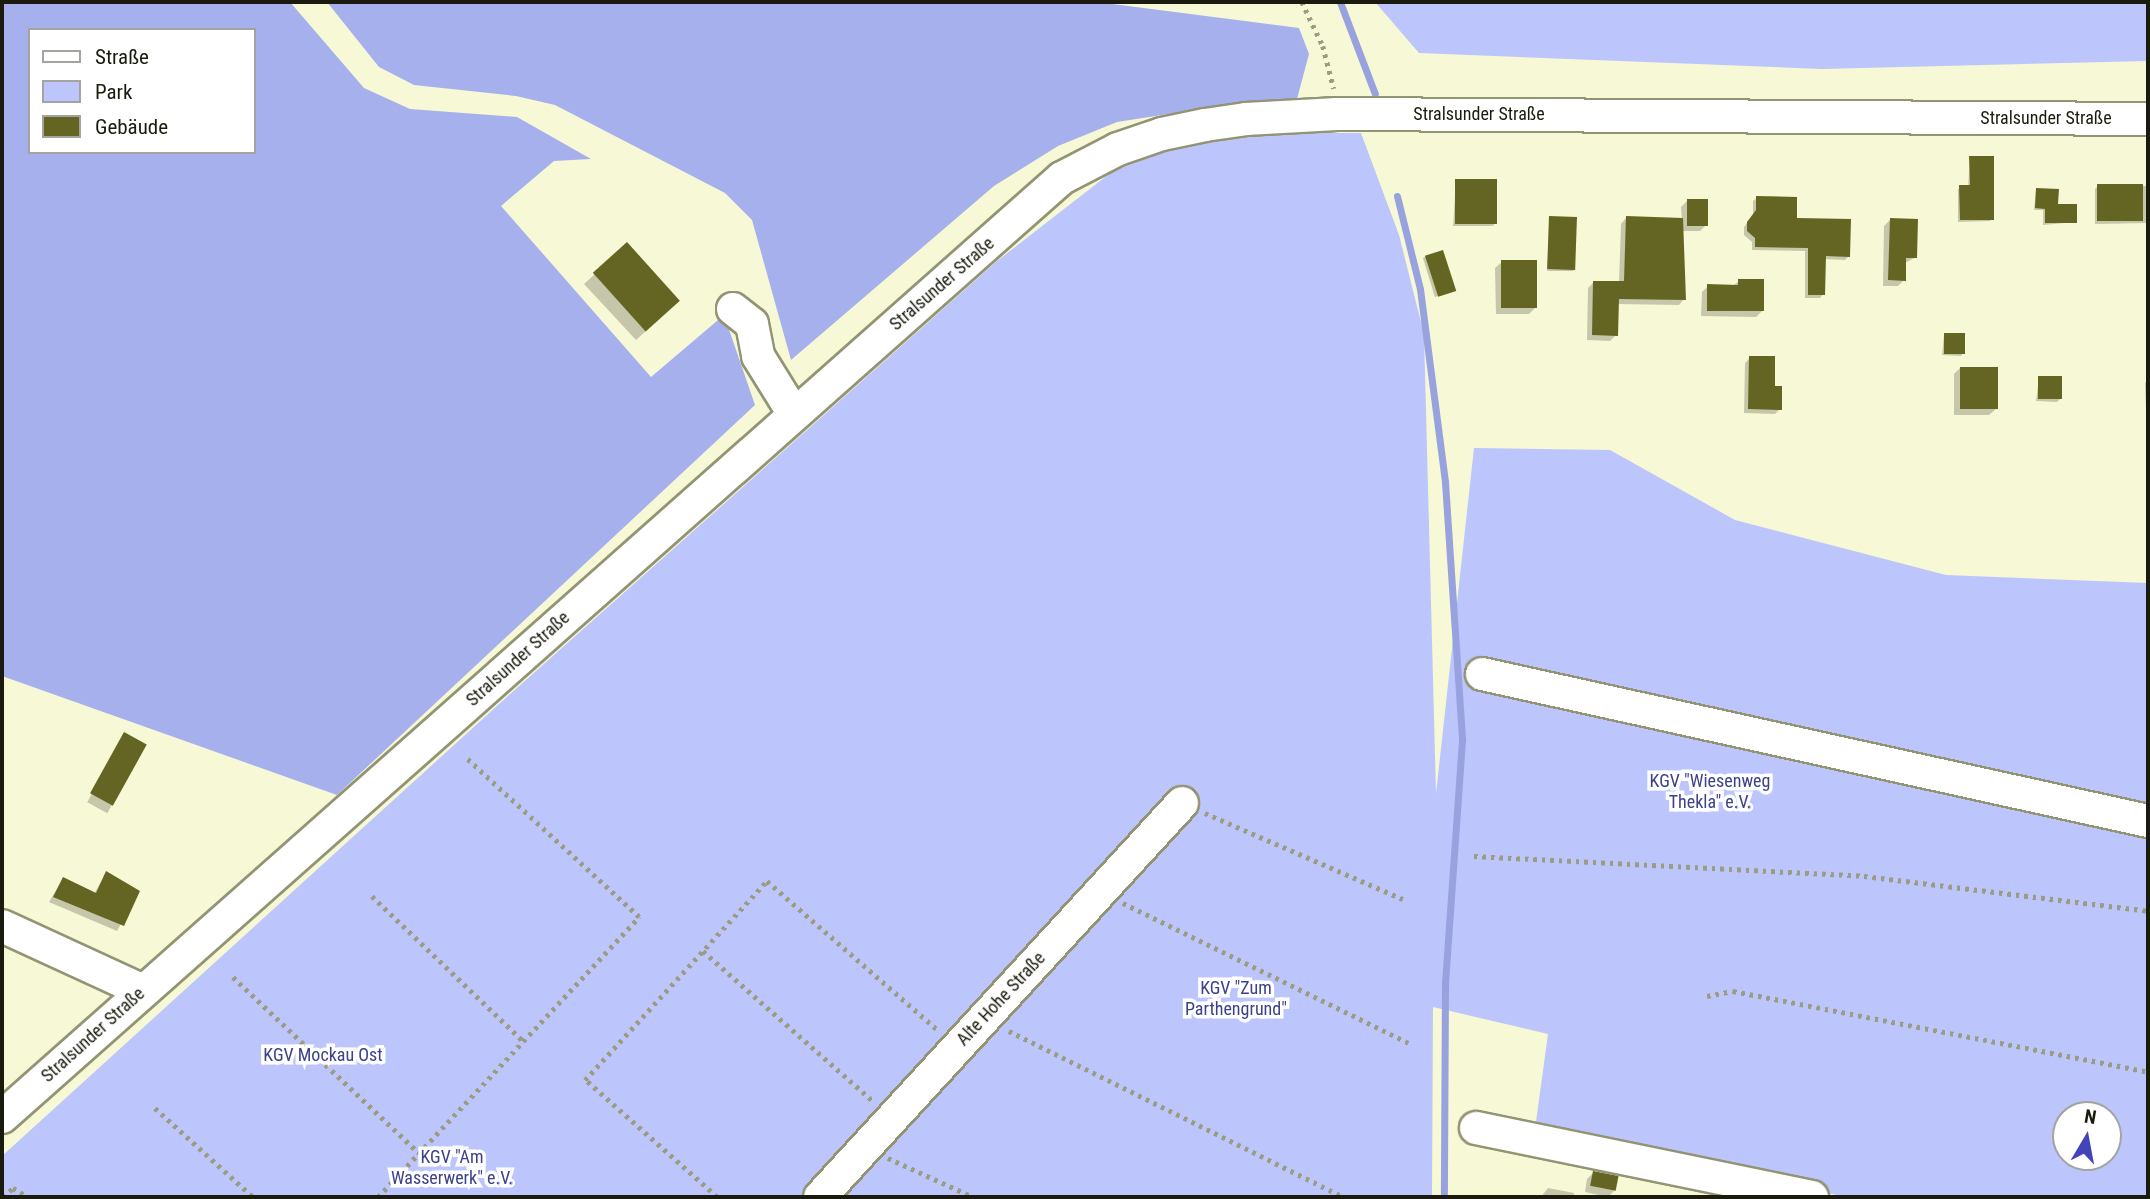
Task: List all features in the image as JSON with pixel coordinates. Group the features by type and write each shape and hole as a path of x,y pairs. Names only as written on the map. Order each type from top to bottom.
{"street":[{"name":"Stralsunder Straße","path":"2,1117 1062,178 1087,164 1162,134 1246,119 1337,114 2148,119"},
{"path":"733,309 752,324 758,356 794,414"},
{"path":"1482,674 2148,821"},
{"name":"Alte Hohe Straße","path":"820,1197 1182,803"},
{"path":"2,926 143,991"},
{"path":"1475,1128 1812,1197"}],"path":[{"path":"1301,2 1323,46 1333,80 1337,114"},
{"path":"378,1197 639,917 466,758"},
{"path":"1182,803 1403,900"},
{"path":"1474,856 1864,876 2148,911"},
{"path":"717,1197 585,1080 768,881 957,1047"},
{"path":"1100,891 1409,1043"},
{"path":"372,896 523,1041"},
{"path":"703,951 892,1118"},
{"path":"233,977 419,1153"},
{"path":"1707,996 1733,991 2148,1072"},
{"path":"983,1018 1343,1197"},
{"path":"155,1108 253,1197"},
{"path":"865,1148 973,1197"},
{"path":"3,1197 13,1188 27,1197"}],"green space":[{"path":"1375,2 2148,2 2148,61 1822,69 1419,53"},
{"path":"1287,133 1361,133 1399,235 1424,334 1436,794 1474,448 1610,450 1735,520 1946,575 2148,583 2148,1197 1846,1197 1535,1129 1548,1034 1433,1007 1432,1197 2,1197 2,1156 509,695 997,261 1113,171 1158,154 1206,142"}],"shaded area":[{"path":"2,2 290,2 364,88 410,109 517,117 591,159 554,161 501,206 651,377 724,315 755,405 337,795 2,676"},
{"path":"327,2 1097,2 1299,28 1309,54 1297,99 1252,101 1117,122 1058,146 994,186 791,360 752,220 725,193 555,105 516,96 414,85 379,67"}],"building":[{"path":"1969,156 1994,156 1994,220 1960,220 1959,185 1970,185"},
{"path":"1455,179 1497,179 1497,224 1455,224"},
{"path":"2097,184 2143,184 2143,221 2097,221"},
{"path":"2036,188 2059,189 2058,204 2077,204 2077,223 2045,223 2045,209 2035,208"},
{"path":"1756,196 1797,197 1797,218 1851,219 1850,257 1826,256 1825,295 1808,295 1808,248 1755,247 1755,238 1747,231 1747,222 1756,210"},
{"path":"1687,199 1708,199 1708,226 1687,226"},
{"path":"1549,216 1577,217 1575,270 1547,269"},
{"path":"1626,216 1683,218 1686,300 1619,299 1618,336 1592,335 1593,281 1624,281"},
{"path":"1890,218 1918,219 1917,258 1906,258 1906,281 1888,280"},
{"path":"627,242 680,301 646,331 593,273"},
{"path":"1443,250 1456,291 1438,297 1425,256"},
{"path":"1501,260 1537,260 1537,308 1501,308"},
{"path":"1738,279 1764,279 1764,311 1707,311 1707,284 1738,285"},
{"path":"1944,333 1965,333 1965,354 1944,354"},
{"path":"1749,356 1775,356 1775,386 1782,386 1782,410 1748,409"},
{"path":"1960,367 1998,367 1998,409 1960,409"},
{"path":"2038,376 2062,376 2062,399 2038,399"},
{"path":"124,732 147,745 113,806 90,793"},
{"path":"106,871 140,891 124,926 53,897 63,877 96,893"},
{"path":"1593,1171 1619,1176 1616,1191 1590,1186"}],"waterway":[{"path":"1340,2 1375,94"},
{"path":"1397,196 1420,289 1445,482 1462,740 1445,983 1444,1197"}],"park label":[{"name":"KGV \"Wiesenweg Thekla\" e.V.","path":"1710,792"},
{"name":"KGV \"Zum Parthengrund\"","path":"1236,999"},
{"name":"KGV Mockau Ost","path":"323,1055"},
{"name":"KGV \"Am Wasserwerk\" e.V.","path":"452,1168"}]}
